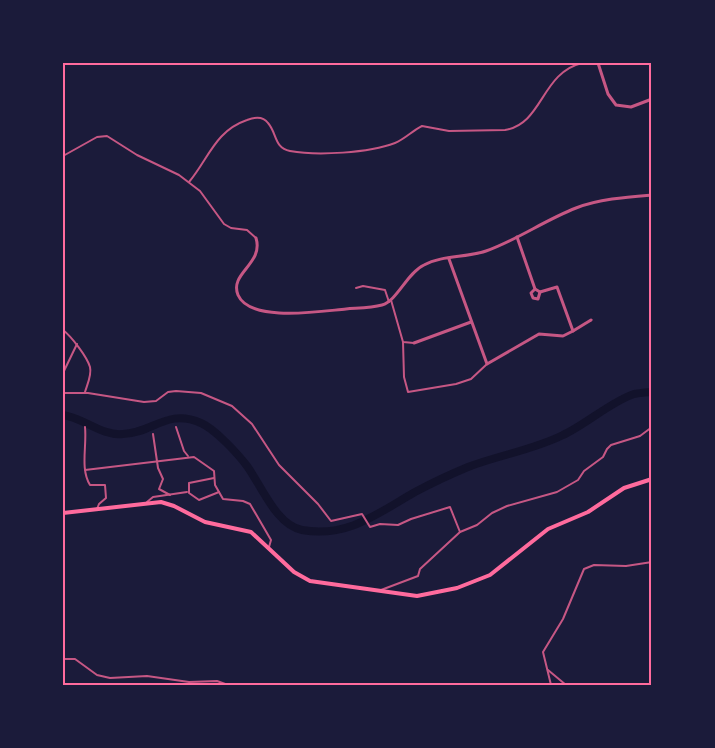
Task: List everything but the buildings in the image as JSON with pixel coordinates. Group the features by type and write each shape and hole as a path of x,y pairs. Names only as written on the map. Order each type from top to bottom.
{"main road":[{"path":"63,513 147,502 167,503 200,520 251,532 294,572 310,581 409,596 427,595 474,582 497,571 548,529 588,512 624,488 652,479"}],"street":[{"path":"189,182 222,134 245,120 262,118 268,123 282,148 299,152 345,152 378,148 397,142 422,126 449,131 510,129 525,119 539,105 558,75 582,63"},
{"path":"598,63 608,94 616,105 631,107 652,99"},
{"path":"63,156 97,137 107,136 137,155 175,172 189,182 200,191 224,224 231,228 248,230 256,238 258,246 256,256 241,276 237,286 240,298 251,308 276,313 381,306 390,301 417,269 429,262 480,253 585,205 652,195"},
{"path":"517,237 535,289 540,292 557,287 573,331"},
{"path":"448,258 487,364"},
{"path":"356,288 366,286 385,290 403,342 404,377 408,392 471,380 487,364 539,334 563,336 591,320"},
{"path":"535,289 532,290 531,297 538,299 540,292"},
{"path":"403,342 414,343 471,322"},
{"path":"63,330 77,344 90,367 85,392"},
{"path":"63,373 77,344"},
{"path":"63,393 85,392 144,402 156,401 171,391 201,393 231,406 252,424 279,465 318,504 331,521 363,515 370,527 380,524 398,525 450,507 460,532"},
{"path":"85,427 87,439 85,470 89,484 105,485 106,498 99,504 98,509"},
{"path":"176,427 188,456"},
{"path":"378,592 418,576 420,569 460,532 477,525 492,513 507,506 557,492 578,480 585,471 603,457 612,444 640,436 652,427"},
{"path":"153,434 162,479 159,489 170,495"},
{"path":"85,470 194,457 212,468 215,473 214,485 225,500 243,501 250,504 270,538 269,547"},
{"path":"189,492 189,483 214,478"},
{"path":"147,502 153,497 189,492 200,500 219,492"},
{"path":"551,685 542,656 544,648 563,620 584,568 594,565 626,566 652,562"},
{"path":"63,659 75,659 98,675 110,678 147,676 189,682 217,681 228,685"},
{"path":"547,669 566,685"}],"waterway":[{"path":"63,415 115,434 134,433 160,422 179,418 201,423 219,436 238,455 284,521 302,530 319,532 362,522 415,492 455,473 552,440 626,397 652,392"}]}
